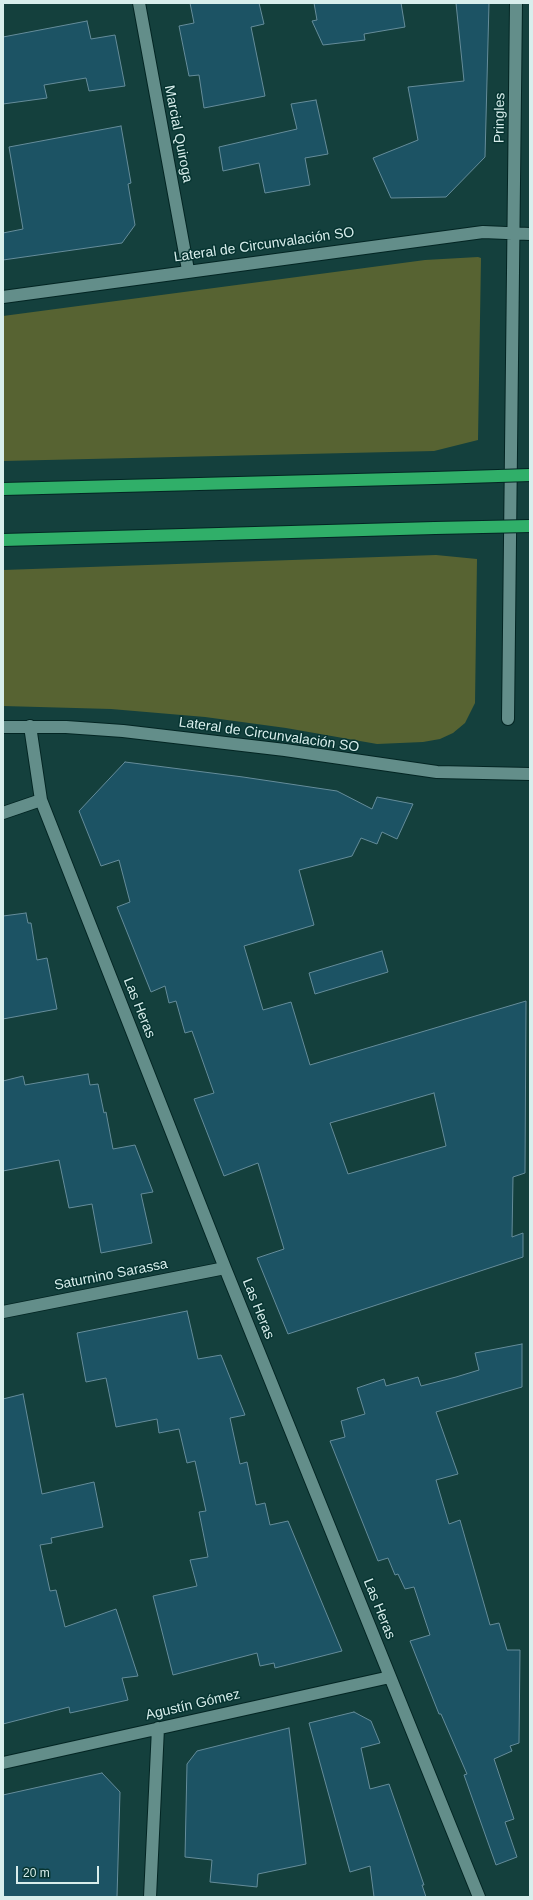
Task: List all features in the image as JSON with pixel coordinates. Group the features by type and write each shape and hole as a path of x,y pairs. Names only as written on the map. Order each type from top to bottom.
{"highway":[{"path":"3,489 530,475"},
{"path":"3,540 530,526"}],"street":[{"name":"Marcial Quiroga","path":"139,3 188,270"},
{"name":"Pringles","path":"508,718 516,3"},
{"name":"Lateral de Circunvalación SO","path":"3,296 188,270 483,232 530,234"},
{"name":"Lateral de Circunvalación SO","path":"3,726 123,731 285,750 438,772 530,774"},
{"name":"Las Heras","path":"30,726 41,800 225,1268 479,1897"},
{"path":"3,813 41,800"},
{"name":"Saturnino Sarassa","path":"3,1312 225,1268"},
{"name":"Agustín Gómez","path":"3,1763 390,1676"},
{"path":"150,1897 158,1728"}],"green space":[{"path":"481,258 478,440 434,451 3,461 3,316 425,260"},
{"path":"436,555 477,559 475,703 465,723 453,733 440,739 423,742 377,744 286,728 205,717 111,709 3,706 3,570"}],"building":[{"path":"190,3 259,3 264,24 251,27 265,96 204,108 199,75 189,76 179,26 194,23"},
{"path":"314,3 401,3 405,27 364,34 365,40 323,45 312,21 317,20"},
{"path":"456,3 489,3 485,157 446,197 391,198 373,158 418,140 408,87 464,81"},
{"path":"87,21 91,39 115,35 125,86 89,91 86,78 44,85 47,98 3,104 3,37"},
{"path":"316,100 328,154 305,158 310,185 265,193 259,163 223,171 219,147 297,129 291,104"},
{"path":"121,126 131,183 128,184 135,225 122,243 3,260 3,233 23,229 9,147"},
{"path":"125,762 337,791 372,809 377,797 413,804 397,839 382,832 377,844 361,838 352,856 299,870 314,925 244,946 263,1010 291,1002 310,1065 526,1001 525,1173 513,1177 512,1237 523,1233 523,1257 288,1334 257,1258 284,1249 258,1163 224,1176 194,1099 214,1093 192,1031 185,1033 176,1001 169,1003 165,986 151,992 117,907 130,902 119,860 101,866 79,811","holes":["434,1093 446,1146 348,1174 330,1123"]},
{"path":"26,913 28,923 31,923 37,960 47,958 57,1009 3,1019 3,916"},
{"path":"382,951 388,972 315,994 309,973"},
{"path":"88,1074 90,1085 98,1084 104,1113 106,1112 113,1149 135,1145 153,1192 141,1194 152,1243 101,1253 92,1204 69,1208 59,1160 3,1171 3,1081 23,1076 25,1085"},
{"path":"187,1311 198,1359 221,1355 245,1415 230,1418 240,1464 247,1462 256,1505 265,1503 270,1525 288,1521 342,1651 275,1668 274,1663 260,1666 257,1653 173,1675 153,1596 197,1586 190,1560 208,1557 199,1512 206,1511 195,1461 187,1463 179,1429 159,1433 157,1419 116,1427 106,1378 86,1382 77,1333"},
{"path":"522,1344 522,1387 436,1412 458,1474 436,1480 449,1524 460,1520 490,1625 499,1623 507,1650 520,1650 519,1743 510,1746 512,1751 494,1759 514,1819 505,1822 517,1857 496,1865 464,1775 467,1774 441,1714 439,1714 410,1641 430,1635 414,1587 405,1589 398,1574 395,1575 388,1558 378,1561 330,1441 345,1437 341,1421 365,1414 357,1388 384,1379 386,1386 418,1377 421,1386 456,1377 479,1370 475,1353"},
{"path":"23,1394 42,1494 94,1482 103,1527 51,1538 52,1543 40,1545 50,1591 56,1590 65,1627 116,1609 138,1676 122,1678 128,1700 70,1713 69,1707 3,1724 3,1399"},
{"path":"354,1712 371,1721 380,1743 361,1748 370,1789 389,1784 424,1885 422,1885 426,1897 374,1897 370,1866 350,1872 309,1723"},
{"path":"289,1728 306,1864 258,1874 257,1887 210,1882 212,1860 185,1857 187,1764 197,1751"},
{"path":"102,1773 120,1792 117,1897 3,1897 3,1795"}]}
